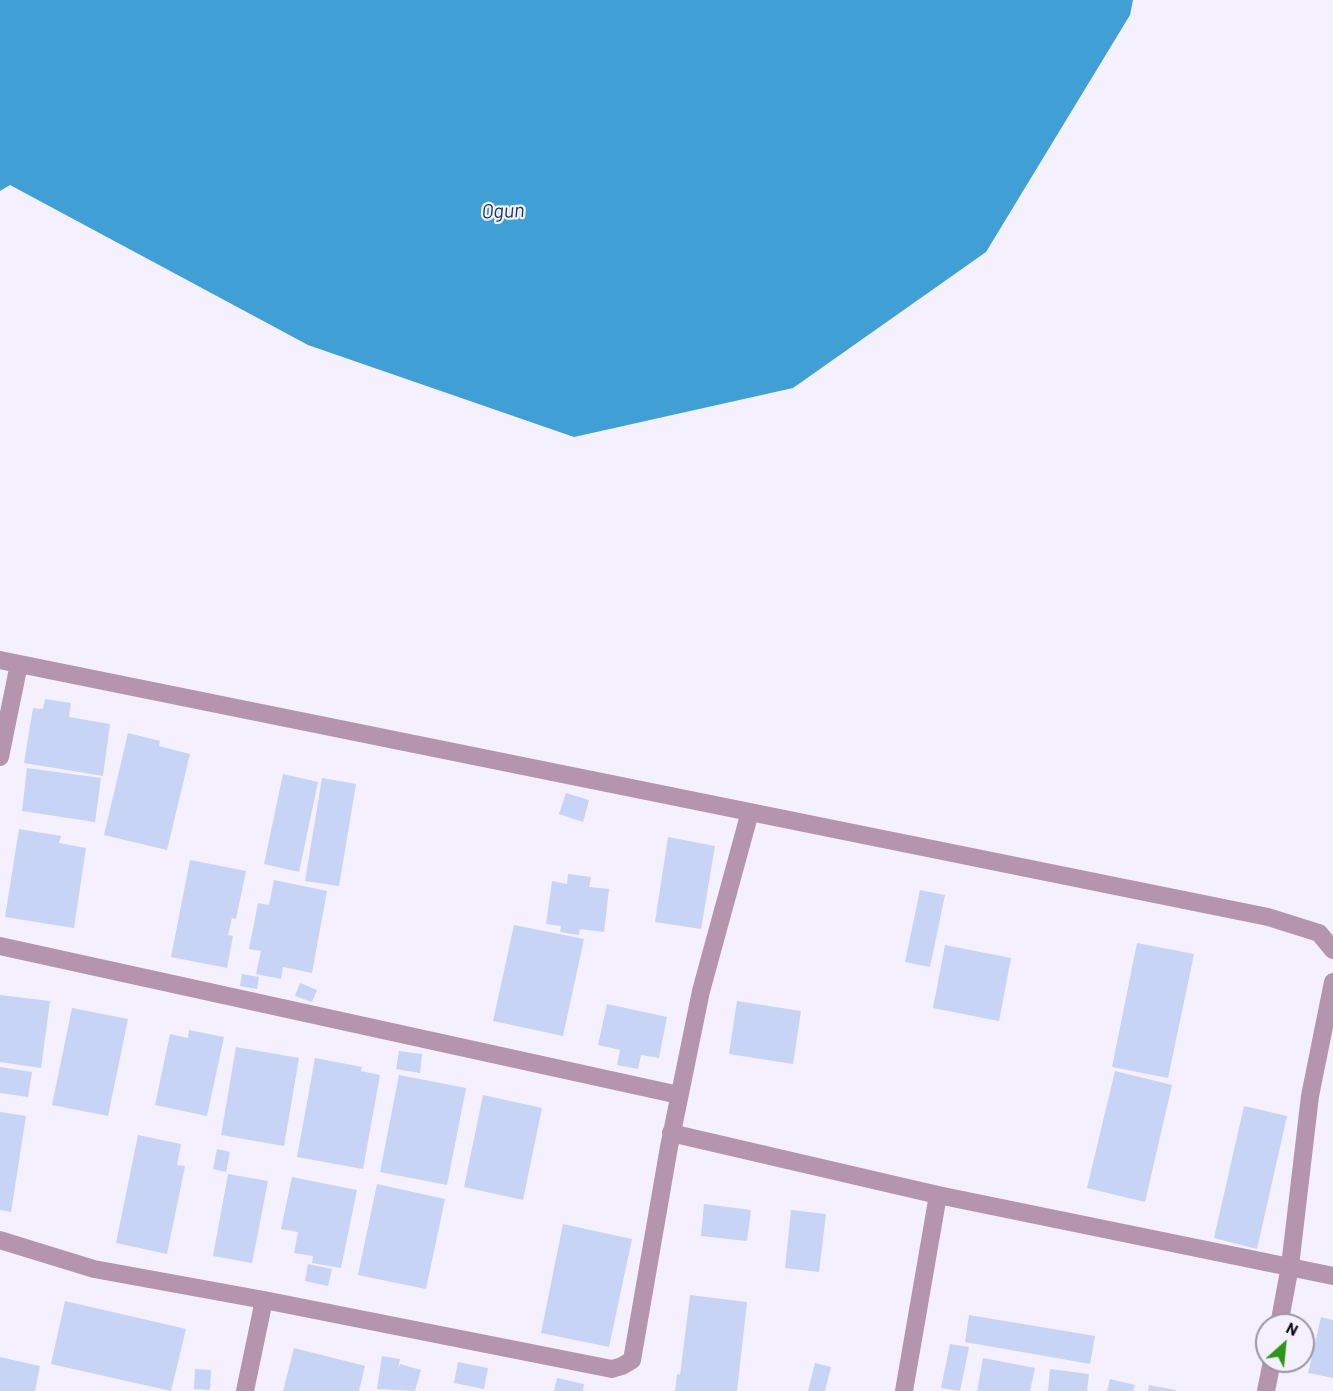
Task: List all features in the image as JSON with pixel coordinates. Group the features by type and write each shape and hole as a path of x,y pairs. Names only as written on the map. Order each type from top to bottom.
{"street":[{"path":"0,660 1268,917 1319,933 1333,950"},
{"path":"0,757 19,664"},
{"path":"0,1240 94,1269 612,1369 622,1366 632,1360 671,1133 700,991 750,812"},
{"path":"0,946 679,1095"},
{"path":"1281,1313 1290,1266 1310,1096 1333,982"},
{"path":"671,1133 938,1195 1333,1276"},
{"path":"904,1391 917,1302 938,1195"},
{"path":"245,1391 264,1300"},
{"path":"1266,1391 1270,1373"}],"water":[{"name":"Ogun","path":"0,0 1133,0 1130,15 986,252 793,388 574,437 308,345 10,185 0,191"}],"building":[{"path":"45,699 71,703 69,717 110,724 103,776 24,763 33,708 43,709"},
{"path":"128,733 160,741 159,746 190,754 167,850 104,835"},
{"path":"27,768 101,778 95,822 22,811"},
{"path":"283,774 318,782 299,872 264,864"},
{"path":"322,778 356,784 339,886 305,881"},
{"path":"566,793 589,800 583,822 559,814"},
{"path":"19,829 61,836 59,843 86,848 74,928 5,917"},
{"path":"668,837 715,846 701,929 655,922"},
{"path":"190,860 246,871 236,919 232,918 228,935 233,936 227,968 171,957"},
{"path":"568,874 591,877 589,887 609,889 604,932 580,929 579,935 560,932 561,926 546,924 552,881 567,884"},
{"path":"274,880 327,891 312,973 283,967 281,979 256,974 261,951 249,949 258,903 269,905"},
{"path":"920,890 945,895 930,967 905,962"},
{"path":"514,925 584,939 563,1036 493,1021"},
{"path":"1137,943 1194,954 1168,1078 1112,1067"},
{"path":"945,945 1011,958 999,1021 933,1008"},
{"path":"242,974 259,977 257,989 240,986"},
{"path":"300,983 317,990 312,1002 295,996"},
{"path":"0,995 50,1001 41,1068 0,1062"},
{"path":"737,1001 801,1011 793,1064 729,1054"},
{"path":"607,1004 667,1017 659,1058 641,1055 638,1069 617,1065 620,1050 598,1045"},
{"path":"72,1008 128,1019 108,1116 52,1105"},
{"path":"189,1030 224,1037 207,1116 155,1105 170,1034 188,1038"},
{"path":"236,1047 299,1058 284,1146 221,1135"},
{"path":"399,1051 422,1054 420,1073 396,1069"},
{"path":"315,1058 362,1067 361,1071 380,1075 363,1169 297,1157"},
{"path":"0,1067 32,1072 28,1097 0,1093"},
{"path":"1115,1071 1172,1085 1145,1202 1087,1188"},
{"path":"399,1075 466,1088 447,1185 380,1172"},
{"path":"483,1095 542,1108 523,1200 464,1187"},
{"path":"1244,1106 1287,1116 1257,1249 1214,1238"},
{"path":"0,1112 26,1116 11,1212 0,1210"},
{"path":"138,1135 181,1144 177,1165 185,1166 167,1254 116,1243"},
{"path":"217,1149 230,1152 226,1172 213,1169"},
{"path":"228,1174 268,1181 252,1263 213,1256"},
{"path":"292,1177 357,1190 341,1268 312,1263 313,1256 294,1253 298,1232 281,1229"},
{"path":"377,1184 445,1199 426,1289 358,1275"},
{"path":"704,1204 751,1210 747,1241 701,1236"},
{"path":"791,1210 826,1214 819,1272 785,1268"},
{"path":"563,1224 632,1239 609,1347 541,1333"},
{"path":"308,1264 332,1269 328,1286 305,1281"},
{"path":"690,1295 747,1302 737,1391 675,1391 677,1374 680,1375"},
{"path":"65,1301 186,1329 171,1391 51,1364"},
{"path":"969,1315 1095,1336 1090,1364 965,1342"},
{"path":"1321,1317 1333,1320 1333,1378 1308,1373 1315,1373 1315,1343"},
{"path":"950,1344 969,1347 960,1391 941,1388"},
{"path":"294,1348 365,1366 359,1391 283,1391"},
{"path":"382,1356 400,1359 398,1370 400,1364 421,1370 415,1391 377,1389"},
{"path":"0,1357 40,1366 35,1391 0,1391"},
{"path":"983,1358 1035,1368 1030,1391 977,1391"},
{"path":"458,1362 488,1368 484,1389 454,1383"},
{"path":"815,1363 831,1367 825,1391 808,1391"},
{"path":"195,1369 211,1370 210,1390 194,1389"},
{"path":"1050,1369 1089,1374 1087,1391 1048,1391"},
{"path":"557,1378 584,1384 583,1391 554,1391"},
{"path":"1110,1379 1135,1385 1133,1391 1107,1391"},
{"path":"1149,1385 1176,1390 1176,1391 1148,1391"}]}
